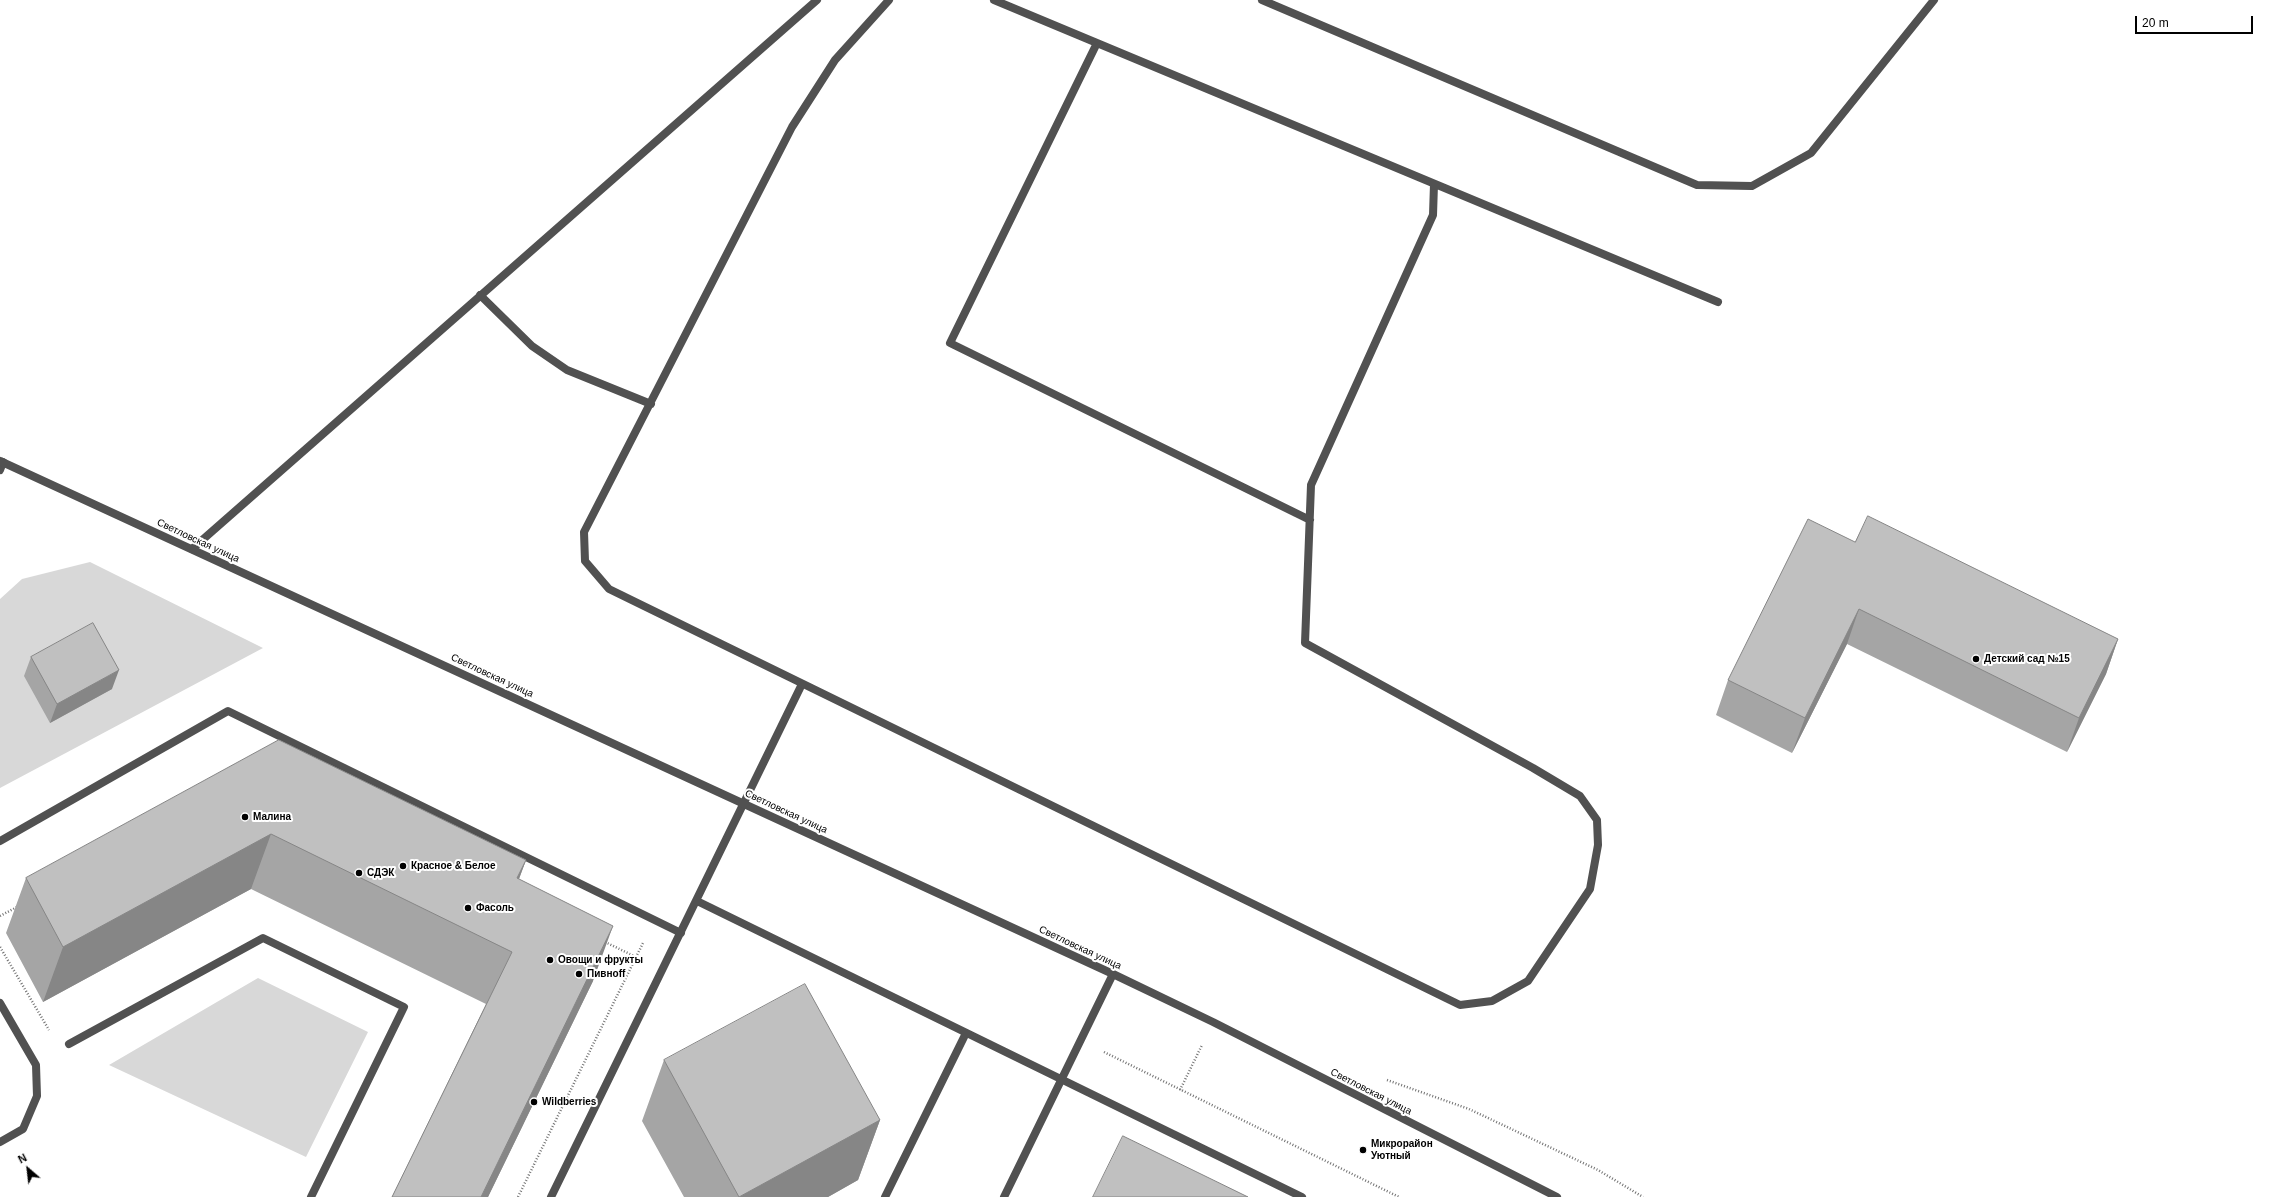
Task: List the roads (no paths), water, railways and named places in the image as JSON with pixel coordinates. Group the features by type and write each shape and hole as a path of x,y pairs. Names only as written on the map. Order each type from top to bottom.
{"street":[{"path":"192,549 817,0"},
{"path":"889,0 835,60 792,127 584,532 584,561 609,589 1460,1006 1492,1001 1528,980 1590,889 1598,845 1597,820 1580,796 1540,772 1305,643 1311,485 1433,215 1434,184"},
{"path":"994,0 1718,302"},
{"path":"1262,0 1697,185 1752,186 1811,153 1934,0"},
{"path":"1098,43 950,343 1310,520"},
{"path":"480,295 532,346 567,370 651,404"},
{"name":"Светловская улица","path":"1,464 192,549 1113,974 1220,1026 1557,1197"},
{"path":"551,1197 697,902 802,684"},
{"path":"0,840 228,711 681,933"},
{"path":"697,902 1302,1197"},
{"path":"68,1044 263,938 404,1007 311,1197"},
{"path":"1004,1197 1113,974"},
{"path":"0,1003 36,1065 37,1096 22,1129 0,1142"},
{"path":"886,1197 966,1033"}],"place":[{"name":"Детский сад №15","path":"1976,659"},
{"name":"Малина","path":"245,817"},
{"name":"Красное & Белое","path":"403,866"},
{"name":"СДЭК","path":"359,873"},
{"name":"Фасоль","path":"468,908"},
{"name":"Овощи и фрукты","path":"550,960"},
{"name":"Пивноff","path":"579,974"},
{"name":"Wildberries","path":"534,1102"},
{"name":"Микрорайон Уютный","path":"1363,1150"}]}
